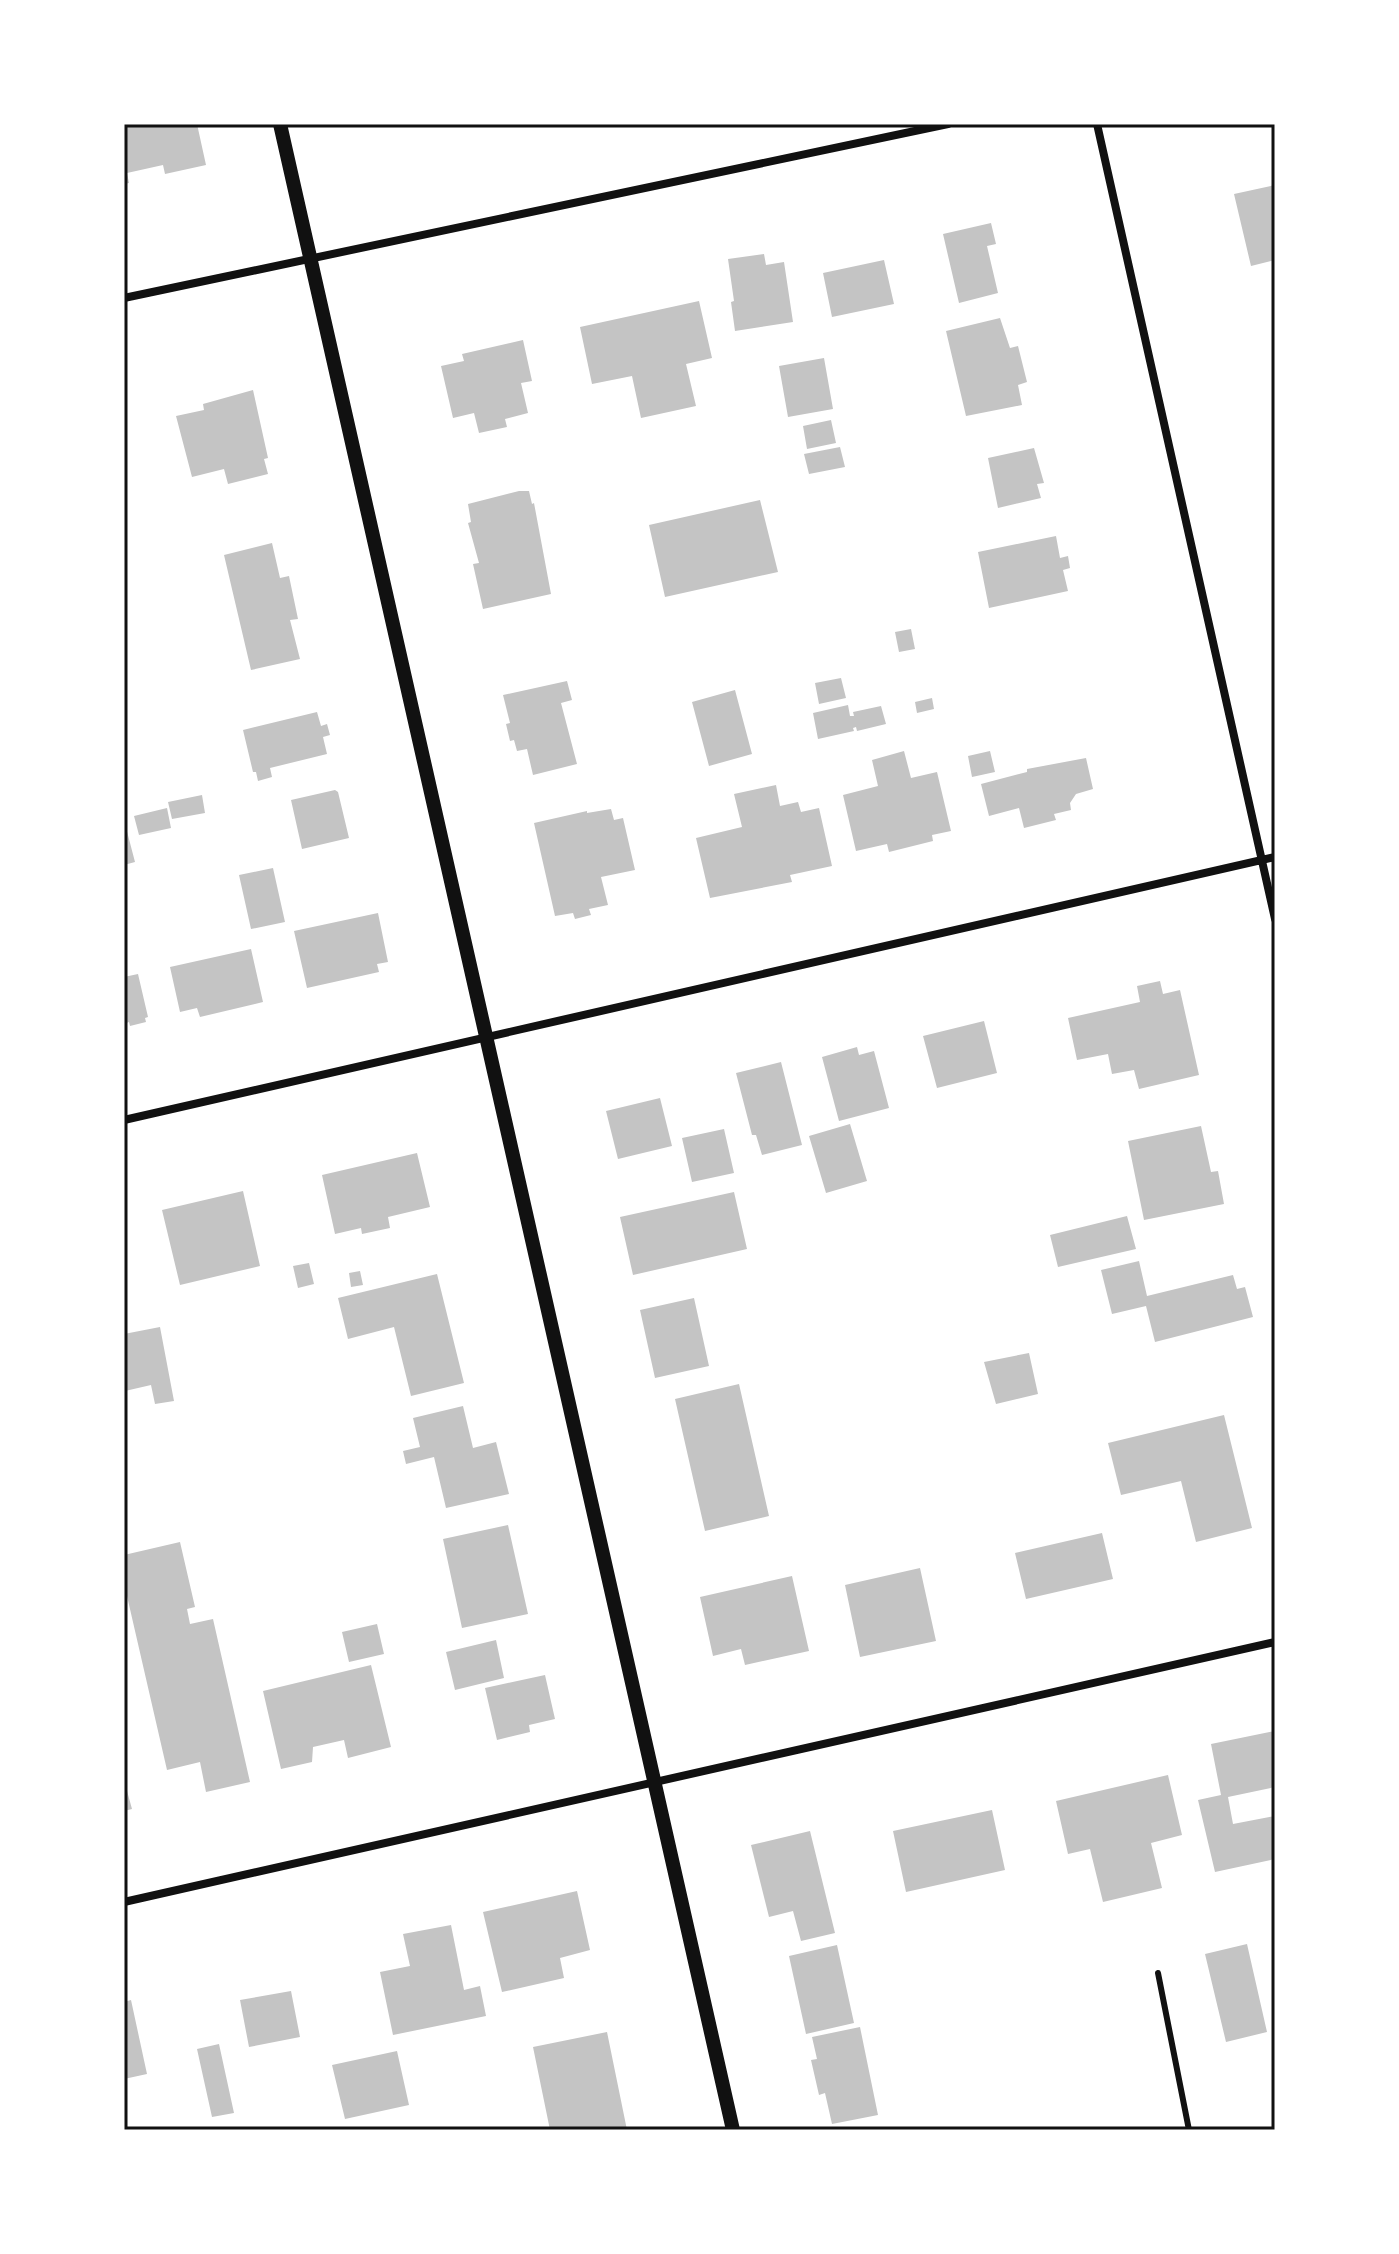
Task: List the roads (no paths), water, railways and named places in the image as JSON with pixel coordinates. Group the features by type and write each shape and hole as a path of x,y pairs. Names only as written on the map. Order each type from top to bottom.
{"street":[{"path":"280,124 733,2130"},
{"path":"124,298 948,124"},
{"path":"1097,124 1275,919"},
{"path":"124,1120 1275,857"},
{"path":"124,1902 1275,1642"}],"lane":[{"path":"1158,1973 1189,2130"}]}
